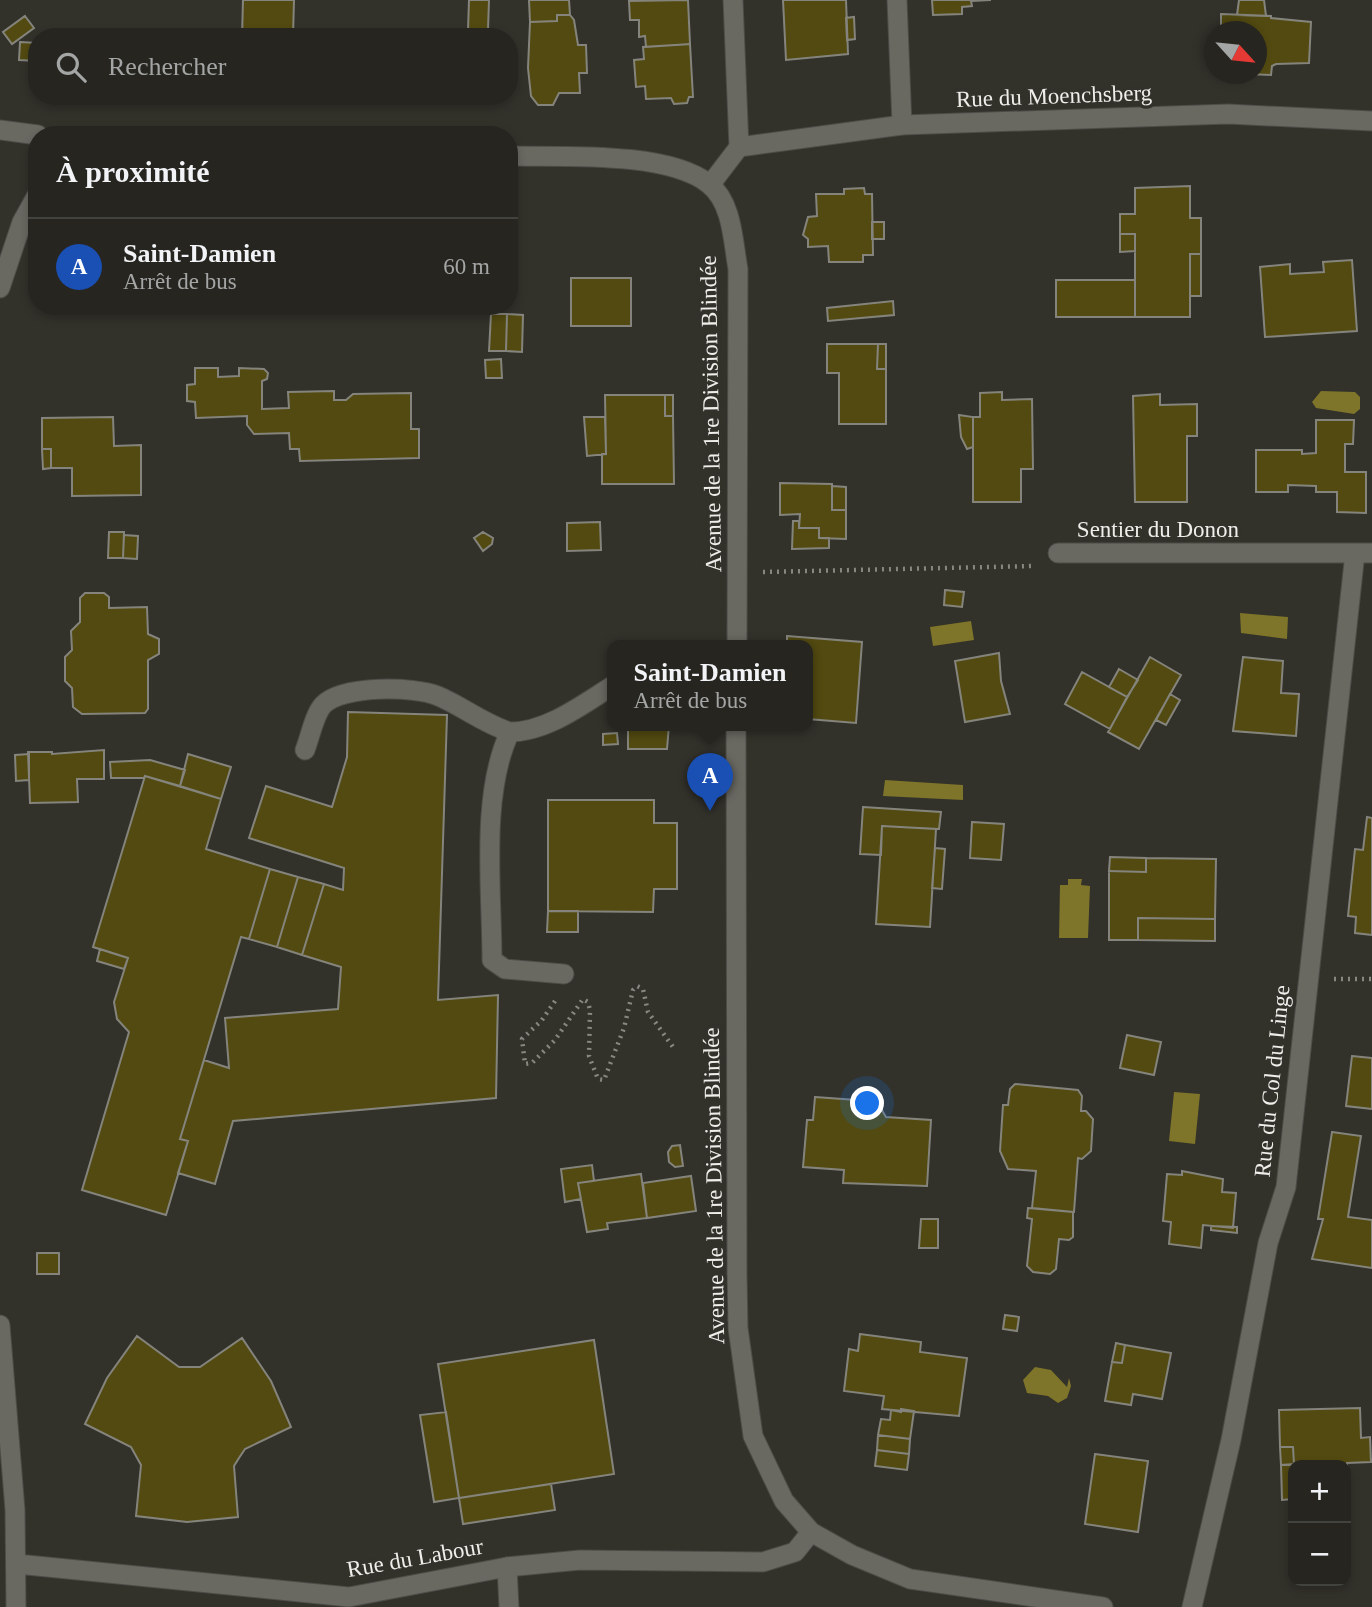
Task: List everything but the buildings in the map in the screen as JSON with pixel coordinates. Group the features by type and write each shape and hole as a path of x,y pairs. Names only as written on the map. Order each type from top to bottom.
{"street":[{"path":"518,156 619,159 671,166 710,185 739,147 733,0"},
{"path":"897,0 902,125"},
{"name":"Rue du Moenchsberg","path":"739,147 902,125 1228,114 1372,121"},
{"path":"0,130 28,134"},
{"name":"Avenue de la 1re Division Blindée","path":"710,185 728,212 738,269 737,640"},
{"path":"0,288 28,211"},
{"name":"Sentier du Donon","path":"1058,553 1363,553"},
{"name":"Rue du Col du Linge","path":"1192,1607 1231,1440 1268,1242 1286,1187 1309,978 1363,553"},
{"path":"305,750 323,706 340,695 360,691 424,691 454,704 486,724 510,732 524,732 567,714 607,689"},
{"name":"Avenue de la 1re Division Blindée","path":"736,731 738,1328 753,1436 784,1501 811,1532 852,1555 910,1579 1103,1607"},
{"path":"510,732 501,750 492,790 492,960 505,969 564,974"},
{"path":"0,1325 17,1563 16,1607"},
{"name":"Rue du Labour","path":"17,1563 349,1597 507,1567 580,1560 763,1562 795,1552 811,1532"},
{"path":"507,1567 509,1607"}],"path":[{"name":"Sentier du Donon","path":"737,572 1040,566 1058,553"},
{"path":"564,974 553,1005 522,1040 525,1064 532,1063 555,1040 578,1003 586,1000 590,1010 591,1067 597,1079 604,1080 633,990 637,985 643,989 648,1012 673,1047"},
{"path":"1309,978 1372,979"}],"shaded area":[{"path":"1321,391 1355,392 1360,397 1360,409 1354,414 1316,408 1312,402"},
{"path":"1240,613 1288,617 1287,639 1241,633"},
{"path":"971,621 974,640 933,646 930,627"},
{"path":"885,780 963,785 963,800 883,796"},
{"path":"1068,879 1082,879 1081,885 1090,886 1088,938 1059,938 1060,885 1068,885"},
{"path":"1174,1092 1200,1094 1195,1144 1169,1141"},
{"path":"1035,1367 1051,1370 1067,1387 1069,1378 1071,1386 1067,1398 1058,1403 1048,1396 1027,1393 1023,1380"}],"place":[{"name":"Saint-Damien","path":"710,811"}]}
